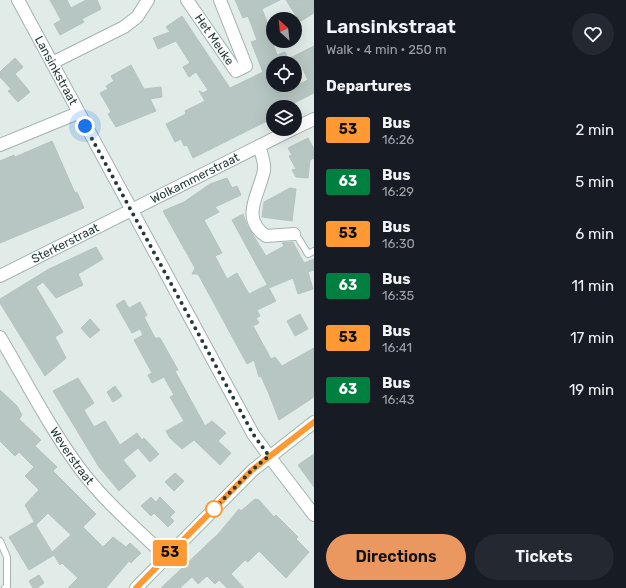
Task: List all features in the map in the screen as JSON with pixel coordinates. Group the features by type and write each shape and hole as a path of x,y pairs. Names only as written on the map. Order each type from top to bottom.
{"street":[{"name":"Lansinkstraat","path":"18,0 253,434 314,515"},
{"path":"52,63 124,27 137,17 148,0"},
{"name":"Het Meuke","path":"187,0 236,71 246,66 220,0"},
{"path":"0,145 78,113"},
{"name":"Wolkammerstraat","path":"302,124 314,118"},
{"name":"Wolkammerstraat","path":"131,210 278,136"},
{"path":"259,146 264,168 253,204 253,217 257,228 266,236 294,234"},
{"name":"Sterkerstraat","path":"0,276 131,210"},
{"name":"Weverstraat","path":"0,337 67,451 81,471 166,557"},
{"path":"136,588 252,470 314,422"}],"lane":[{"path":"294,234 299,239 308,254 314,252"},
{"path":"0,540 7,557 7,587 4,588"}],"building":[{"path":"50,0 67,0 71,8 86,0 97,0 101,9 82,19 84,22 60,35 54,24 61,20"},
{"path":"235,0 280,0 262,9 266,19 266,48 275,48 277,55 285,52 287,56 266,56 266,92 302,92 302,83 308,80 302,67 302,56 294,56 314,46 314,93 300,100 266,100 266,122 193,158 187,145 184,146 181,139 175,142 166,124 186,114 185,111 205,101 199,91 203,93 208,90 196,72 189,77 183,67 190,63 176,41 158,49 153,38 170,32 166,27 182,16 230,88 263,72 251,42 257,40 248,16 243,18"},
{"path":"286,0 314,0 314,13 302,20 302,12 294,12"},
{"path":"15,58 23,67 15,74 30,92 18,102 8,91 11,89 0,77 0,72"},
{"path":"131,65 144,89 161,87 162,97 150,99 156,111 116,127 108,114 111,112 100,93 108,89 106,86 114,81 111,76"},
{"path":"308,138 314,149 314,158 310,160 308,178 296,177 292,170 296,169 289,156 292,155 288,148"},
{"path":"52,141 75,193 77,192 84,208 0,243 0,161 14,155 15,157"},
{"path":"227,178 232,188 237,186 241,195 215,207 219,212 204,220 222,253 215,256 227,279 237,273 249,294 267,285 276,301 257,310 260,316 256,318 259,323 253,326 271,359 275,357 282,366 314,348 314,397 279,420 261,376 259,377 254,360 247,364 198,274 192,274 195,268 163,211 184,202 210,184"},
{"path":"290,188 296,189 292,221 262,217 264,202"},
{"path":"243,214 247,225 266,256 284,246 282,243 293,242 304,263 314,259 314,270 308,272 313,289 298,294 293,278 269,288 232,220"},
{"path":"96,247 103,259 78,274 83,285 56,298 43,282 36,287 63,332 55,337 66,358 45,376 0,303 0,299 49,269"},
{"path":"124,300 129,308 140,302 147,315 144,317 155,338 160,338 178,370 175,371 205,426 212,421 226,433 218,441 231,453 220,465 194,440 182,449 170,438 166,431 184,421 170,397 174,395 164,377 152,383 148,375 152,373 134,340 143,335 140,329 132,333 116,305"},
{"path":"300,314 308,329 295,336 287,321"},
{"path":"90,319 100,330 90,338 81,328"},
{"path":"78,378 94,403 84,410 94,427 105,421 120,445 137,433 142,440 144,438 159,454 150,462 138,448 123,460 136,476 119,491 99,467 53,391"},
{"path":"115,386 122,396 113,402 107,392"},
{"path":"0,390 17,406 22,415 19,419 41,440 35,446 57,467 53,471 96,514 83,527 103,547 113,537 126,547 130,543 141,553 131,563 129,561 106,588 68,588 78,578 62,563 60,565 54,555 29,570 9,537 34,522 52,552 71,535 48,513 36,525 25,505 39,490 25,476 34,467 19,452 15,456 0,441"},
{"path":"314,454 314,487 298,465"},
{"path":"175,473 184,481 174,491 165,482"},
{"path":"151,497 156,502 160,497 175,512 170,517 174,521 168,527 154,513 151,516 141,506"},
{"path":"255,499 259,500 274,517 276,515 298,537 296,539 309,552 286,578 259,551 248,562 245,560 231,574 244,588 227,588 219,580 215,584 207,576 198,584 192,577 180,588 161,588 219,533 239,509 241,511"},
{"path":"39,575 44,583 37,588 33,588 29,581"}],"bus line":[{"name":"53","path":"136,588 252,470 314,422"}],"route":[{"path":"85,126 253,434 269,456 252,470 209,514 214,509"}]}
